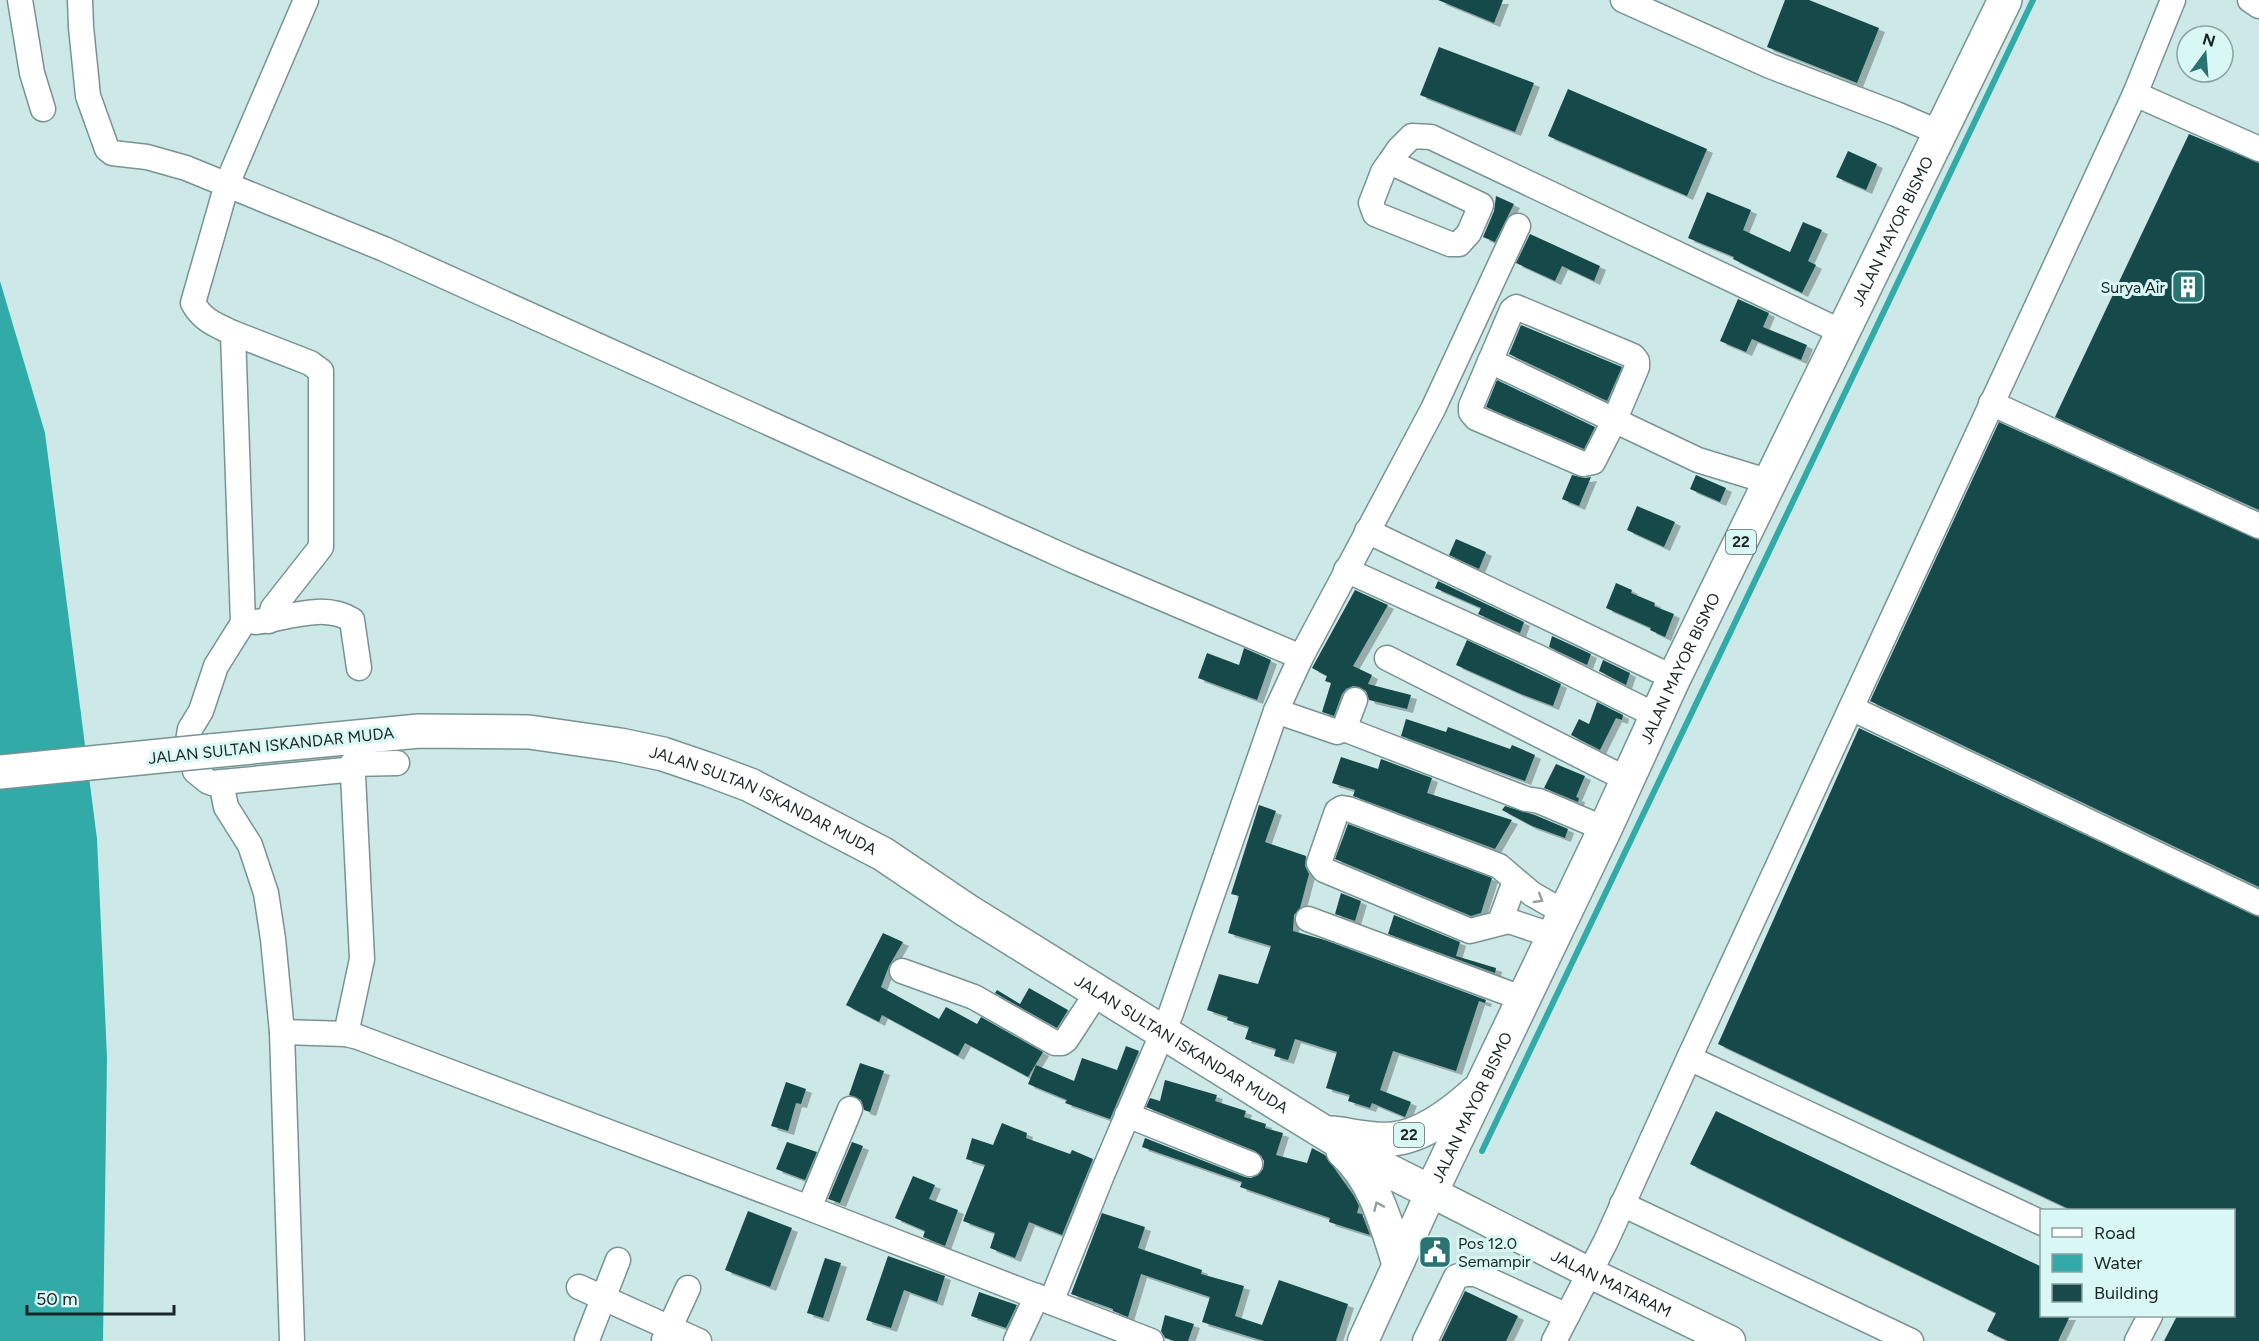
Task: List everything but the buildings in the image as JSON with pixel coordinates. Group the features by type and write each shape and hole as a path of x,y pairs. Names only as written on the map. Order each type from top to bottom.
{"highway":[{"name":"JALAN MAYOR BISMO","path":"1431,1192 1605,829 1674,678 2005,0"},
{"name":"JALAN SULTAN ISKANDAR MUDA","path":"0,772 211,770 419,731 529,732 620,745 663,754 750,785 883,854 966,910 1322,1131 1383,1168 1431,1192"},
{"name":"22","path":"1322,1131 1392,1139 1413,1134 1457,1109 1482,1087"},
{"path":"1322,1131 1352,1158 1368,1183 1387,1225 1398,1261"}],"main road":[{"name":"JALAN MAYOR BISMO","path":"1362,1341 1431,1192"},
{"name":"JALAN MATARAM","path":"1431,1192 1730,1341"}],"street":[{"path":"20,0 32,73 43,109"},
{"path":"80,0 88,96 107,150 112,153 147,157 186,168 384,249 1072,560 1301,657"},
{"path":"269,621 273,609 321,547 321,371 310,363 205,320 193,303 227,184 306,0"},
{"path":"1623,0 1770,66 1940,133"},
{"path":"1554,1341 1590,1273 2135,94 2173,0"},
{"path":"2250,0 2259,6"},
{"path":"2135,94 2259,149"},
{"path":"1497,168 1469,233 1459,244 1450,244 1375,214 1371,203 1383,172 1399,149 1412,136 1431,137 1497,168 1842,332"},
{"path":"1390,162 1481,205"},
{"path":"1016,1341 1044,1299 1171,1013 1276,711 1301,657 1433,409 1518,226"},
{"path":"1516,307 1633,356 1637,361 1637,367 1615,419 1593,462 1588,465 1476,418 1471,412 1471,406 1490,361 1512,310 1516,307"},
{"path":"233,333 243,623 216,666 201,711 190,729 188,741 190,759 195,771 350,771"},
{"path":"1490,361 1698,460 1770,482"},
{"path":"1991,403 2259,526"},
{"path":"1367,531 1674,678"},
{"path":"1347,570 1538,657 1657,716"},
{"path":"243,623 269,621 314,612 346,617 352,620 358,668"},
{"path":"1387,658 1628,780"},
{"path":"1344,729 1355,700"},
{"path":"1851,708 2259,903"},
{"path":"1276,711 1337,732 1344,729 1526,799 1539,801 1605,829"},
{"path":"346,1034 362,960 353,775 350,771 352,764 397,763"},
{"path":"211,770 226,807 250,845 266,893 273,939 282,1032 292,1341"},
{"path":"1342,808 1348,809 1499,866 1532,894 1559,924 1500,922 1476,931 1465,930 1324,870 1319,863 1337,812 1342,808"},
{"path":"1500,922 1515,881"},
{"path":"1308,919 1524,999"},
{"path":"903,971 974,997 1055,1043 1062,1043 1066,1040 1098,991"},
{"path":"282,1032 346,1034 809,1208 1151,1341"},
{"path":"1689,1058 2040,1222"},
{"path":"809,1208 850,1109"},
{"path":"1127,1115 1250,1164"},
{"path":"1622,1204 1911,1341"},
{"path":"587,1340 618,1260"},
{"path":"1425,1341 1456,1277 1465,1274 1476,1274 1567,1316"},
{"path":"579,1287 604,1298 667,1334 699,1341"},
{"path":"667,1334 688,1288"},
{"path":"2138,1341 2150,1317"}],"water":[{"path":"0,281 45,433 97,839 107,1057 103,1341 0,1341"}],"waterway":[{"path":"1482,1151 2033,0"}],"place":[{"name":"Surya Air","path":"2188,287"},
{"name":"Pos 12.0 Semampir","path":"1435,1252"}]}
